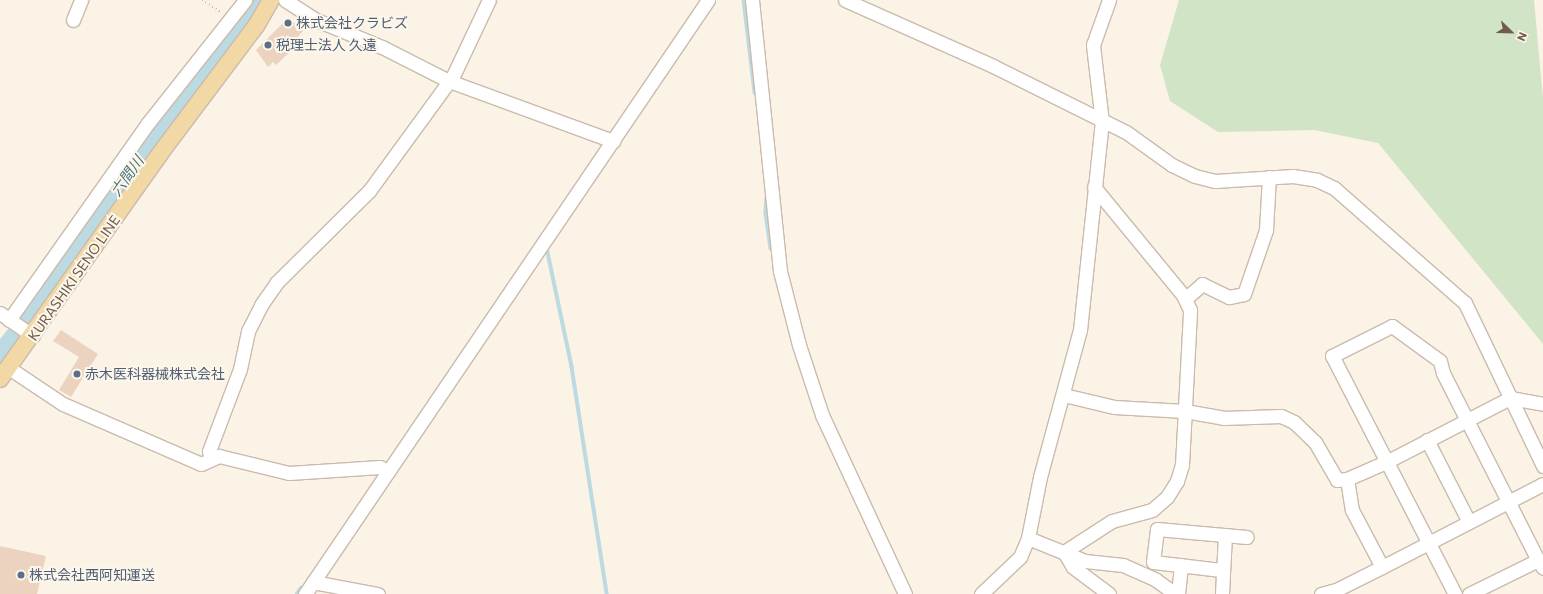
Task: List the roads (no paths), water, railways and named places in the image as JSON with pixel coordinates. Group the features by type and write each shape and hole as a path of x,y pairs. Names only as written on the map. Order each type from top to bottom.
{"main road":[{"name":"KURASHIKI SENO LINE","path":"5,373 30,334 272,0"}],"street":[{"path":"73,20 81,0"},
{"path":"30,334 7,318 148,123 245,0"},
{"path":"285,0 314,19 382,47 449,81 609,139"},
{"path":"210,459 209,450 240,369 248,331 261,305 277,282 369,190 449,81 489,0"},
{"path":"305,594 384,470 609,139 708,0"},
{"path":"752,0 780,271 799,345 822,415 905,594"},
{"path":"845,0 993,66 1102,122 1126,132 1172,165 1195,176 1215,181 1293,176 1317,180 1334,188 1449,288 1465,304 1543,466"},
{"path":"981,594 1020,557 1028,538 1040,477 1064,395 1080,330 1087,282 1094,187 1102,122 1093,45 1108,0"},
{"path":"1185,299 1202,284 1229,297 1244,294 1266,230 1269,177"},
{"path":"1064,552 1112,521 1152,510 1168,497 1177,481 1182,465 1190,310 1185,299 1094,187"},
{"path":"1455,594 1332,356 1392,326 1440,361 1443,373 1540,564 1469,594"},
{"path":"5,373 64,404 201,464 219,456 289,473 384,470"},
{"path":"1064,395 1114,407 1185,411 1223,418 1281,416 1294,422 1315,442 1337,480 1347,479 1386,462 1510,398 1543,404"},
{"path":"1427,440 1469,522"},
{"path":"1347,479 1352,510 1382,567"},
{"path":"1321,594 1337,592 1382,567 1543,484"},
{"path":"1221,570 1153,562 1157,529 1247,537"},
{"path":"1222,594 1221,570 1225,535"},
{"path":"1028,538 1096,564 1123,565 1156,580 1175,594"},
{"path":"1064,552 1073,567 1109,594"},
{"path":"1178,594 1181,565"},
{"path":"314,582 378,594"}],"waterway":[{"name":"六間川","path":"0,355 28,320 131,169 258,0"},
{"path":"744,0 755,92"},
{"path":"767,197 766,213 771,249"},
{"path":"547,248 572,367 607,594"},
{"path":"297,594 301,588"}],"place":[{"name":"株式会社クラビズ","path":"288,23"},
{"name":"税理士法人 久遠","path":"268,45"},
{"name":"赤木医科器械株式会社","path":"77,374"},
{"name":"株式会社西阿知運送","path":"21,575"}]}
